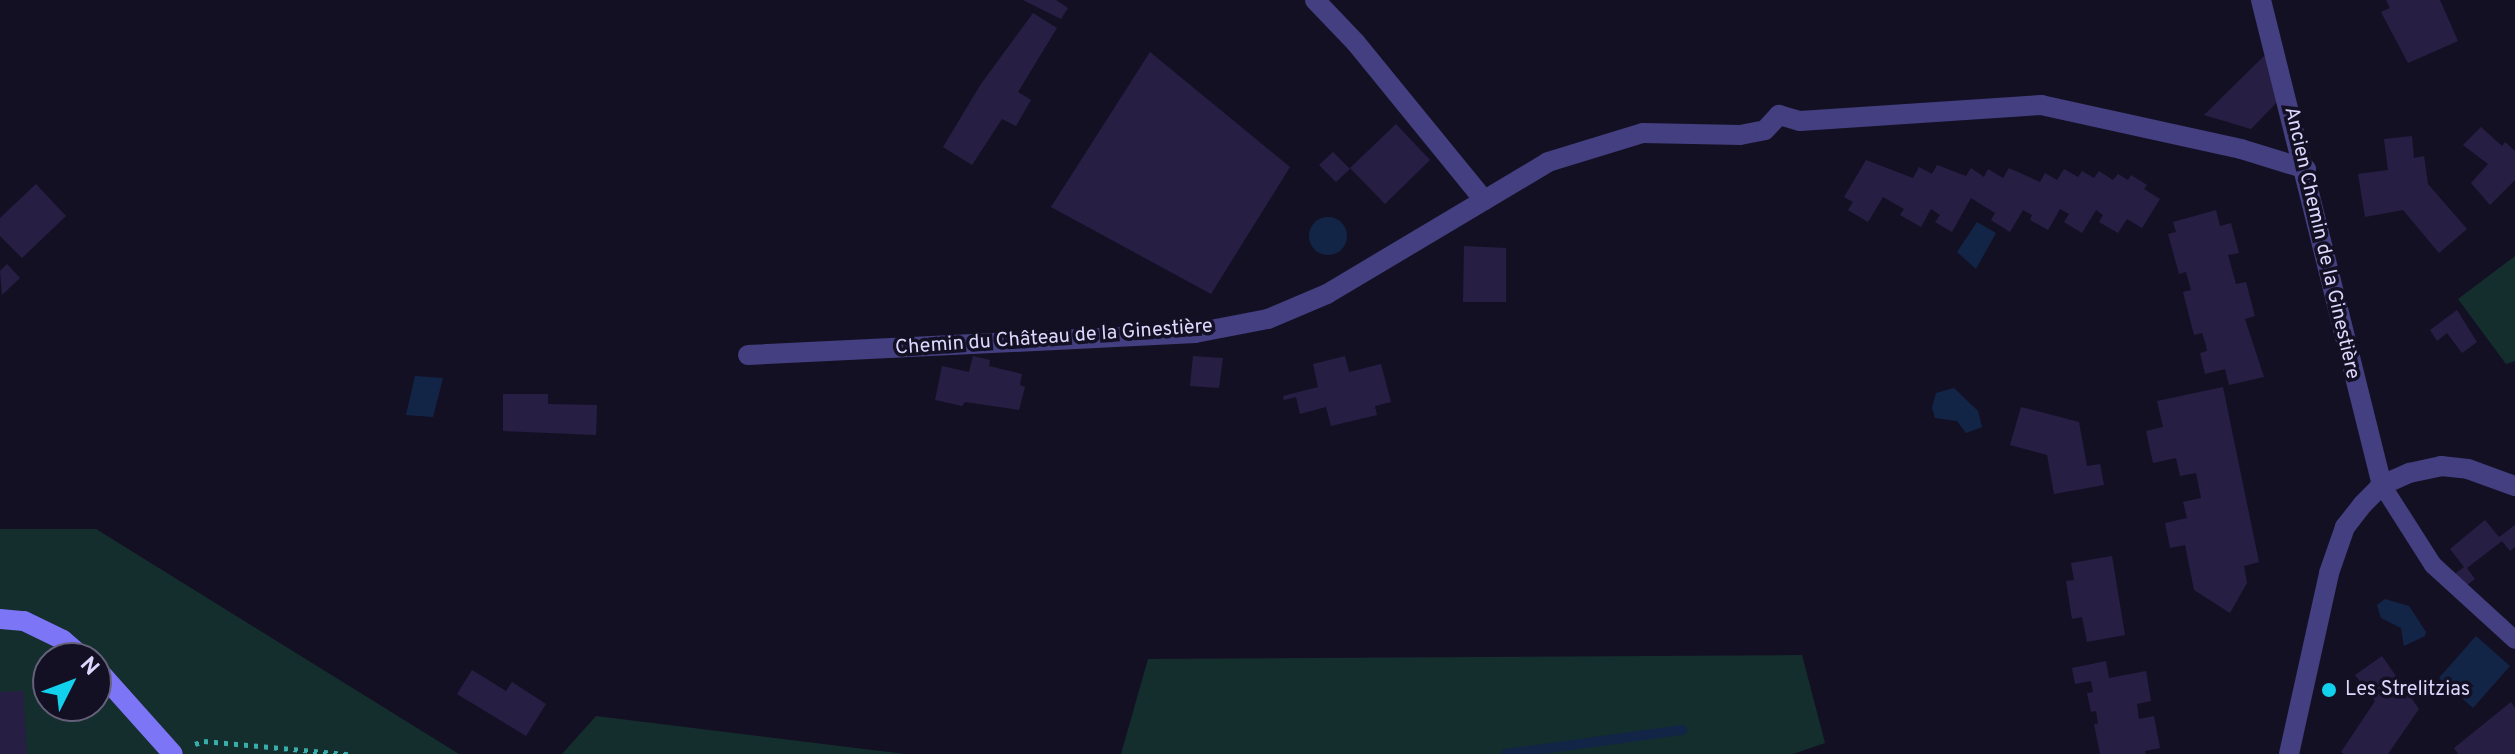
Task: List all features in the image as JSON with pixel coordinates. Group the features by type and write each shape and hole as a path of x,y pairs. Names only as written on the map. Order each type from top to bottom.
{"main road":[{"path":"0,619 24,621 65,642"},
{"path":"112,686 172,752"}],"street":[{"path":"1315,0 1356,43 1484,200"},
{"name":"Ancien Chemin de la Ginestière","path":"2261,0 2306,169 2354,382 2382,485"},
{"name":"Chemin du Château de la Ginestière","path":"748,355 1195,333 1268,319 1327,294 1548,162 1643,133 1740,135 1765,130 1779,115 1800,121 2041,105 2241,149 2306,169"},
{"path":"2289,754 2329,573 2345,527 2382,485 2409,473 2441,466 2468,469 2515,486"}],"lane":[{"path":"2382,485 2433,565 2515,640"}],"path":[{"path":"172,752 204,741 348,754"}],"green space":[{"path":"2515,256 2515,361 2506,364 2458,299"},
{"path":"0,529 96,529 459,754 0,754"},
{"path":"1802,655 1825,743 1793,754 1121,754 1148,659"},
{"path":"596,716 905,754 562,754"}],"water":[{"path":"1328,217 1341,223 1347,236 1341,249 1328,255 1315,249 1309,236 1315,223"},
{"path":"1977,222 1996,233 1976,269 1957,252"},
{"path":"415,376 443,378 433,417 406,415"},
{"path":"1954,388 1978,411 1982,427 1966,433 1957,421 1935,418 1932,408 1936,393"},
{"path":"2385,599 2409,606 2426,632 2425,636 2404,646 2401,628 2381,618 2377,605"},
{"path":"2476,636 2510,666 2473,708 2439,678"}],"building":[{"path":"1023,0 1056,0 1068,8 1061,19"},
{"path":"2386,0 2440,0 2458,41 2408,63 2381,12 2390,8"},
{"path":"1033,13 1057,28 1018,92 1031,100 1016,126 1002,119 972,165 943,147 981,84"},
{"path":"1150,52 1290,167 1211,294 1051,207"},
{"path":"2267,53 2285,94 2251,129 2204,115"},
{"path":"1396,124 1430,160 1385,204 1350,168"},
{"path":"2481,127 2502,146 2505,142 2515,151 2515,180 2490,205 2471,183 2488,164 2463,145"},
{"path":"2412,136 2414,158 2424,156 2428,184 2467,229 2439,253 2403,210 2365,217 2358,174 2388,170 2384,139"},
{"path":"1333,152 1350,169 1336,182 1319,165"},
{"path":"1866,160 1913,178 1919,167 1932,174 1937,165 1966,176 1971,168 1984,177 1988,169 2003,178 2009,168 2040,182 2045,173 2057,180 2064,169 2078,177 2082,171 2094,178 2099,171 2113,180 2118,174 2128,180 2131,175 2147,185 2144,189 2160,199 2142,228 2127,219 2118,233 2099,222 2103,215 2096,210 2082,233 2064,222 2069,214 2060,209 2048,230 2030,220 2032,215 2023,210 2010,232 1991,220 1995,213 1971,198 1952,232 1935,222 1940,215 1931,209 1921,227 1900,215 1904,209 1883,197 1868,222 1848,210 1853,202 1844,197"},
{"path":"36,184 66,216 22,258 0,236 0,218"},
{"path":"2216,210 2220,226 2231,223 2239,253 2228,255 2236,284 2246,282 2255,316 2245,319 2264,377 2229,385 2225,369 2205,374 2200,353 2207,351 2206,345 2202,333 2194,335 2183,292 2191,290 2186,272 2179,274 2168,234 2176,232 2173,222"},
{"path":"1464,246 1506,248 1506,302 1463,302"},
{"path":"7,264 20,278 2,295 0,271"},
{"path":"2457,310 2477,342 2462,353 2447,333 2437,341 2430,330"},
{"path":"973,356 990,360 989,366 1022,374 1020,385 1025,387 1019,410 965,402 962,406 935,400 942,366 969,372"},
{"path":"1193,356 1223,358 1219,388 1190,386"},
{"path":"1345,356 1349,372 1381,364 1391,402 1375,406 1377,415 1331,426 1326,407 1300,414 1296,397 1284,400 1283,396 1318,387 1313,364"},
{"path":"2223,387 2259,562 2244,566 2247,583 2230,613 2194,590 2185,545 2170,548 2165,523 2187,518 2183,502 2201,498 2196,473 2180,476 2176,458 2153,463 2146,431 2163,427 2157,401"},
{"path":"503,394 548,394 548,404 597,405 596,435 503,431"},
{"path":"2021,407 2079,422 2087,466 2100,464 2104,485 2054,494 2047,455 2010,445"},
{"path":"2485,520 2499,537 2515,525 2515,547 2510,551 2502,541 2467,568 2475,579 2462,589 2452,576 2464,567 2450,549"},
{"path":"2112,556 2125,635 2087,642 2082,617 2072,619 2066,581 2074,580 2071,563"},
{"path":"2382,656 2419,709 2388,754 2344,754 2341,752 2375,701 2355,675"},
{"path":"2106,661 2109,678 2146,671 2151,701 2137,704 2139,719 2154,716 2160,748 2145,751 2146,754 2100,754 2094,724 2098,724 2096,711 2091,712 2087,693 2093,692 2091,681 2075,684 2072,668"},
{"path":"472,670 506,691 512,682 546,704 526,736 457,694"},
{"path":"23,691 27,754 0,754 0,692"},
{"path":"2511,702 2515,708 2515,754 2458,754 2454,748"}],"waterway":[{"path":"1506,754 1682,730"}],"place":[{"name":"Les Strelitzias","path":"2329,690"}]}
